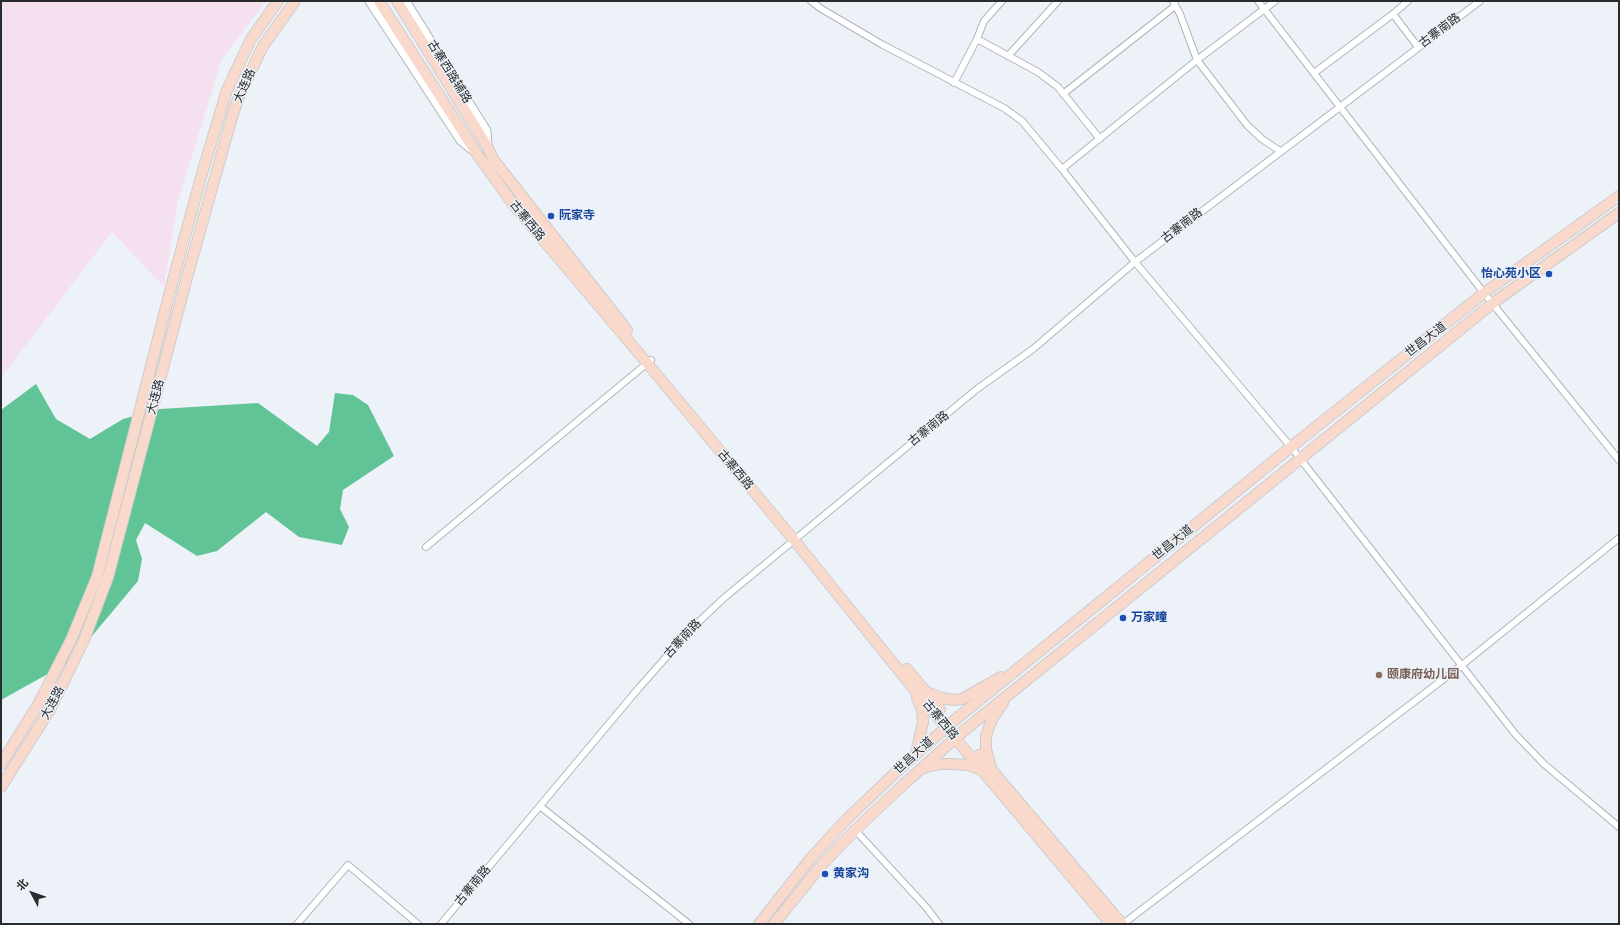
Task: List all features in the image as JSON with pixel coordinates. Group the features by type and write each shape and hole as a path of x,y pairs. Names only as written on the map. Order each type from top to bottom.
{"main road":[{"name":"大连路","path":"1,764 39,703 71,640 97,577 173,280 203,170 227,90 250,39 278,1"},
{"name":"大连路","path":"1,787 51,708 84,640 108,577 186,282 232,117 239,96 263,46 295,1"},
{"path":"370,1 461,140 477,154"},
{"name":"古寨西路","path":"379,1 477,154 513,204 649,361 795,539 913,688 949,725"},
{"name":"古寨西路","path":"397,1 487,146 493,159 649,361"},
{"name":"古寨西路辅路","path":"405,1 486,131 487,146"},
{"name":"世昌大道","path":"759,924 811,858 846,820 949,725 1291,447 1484,294 1619,196"},
{"name":"世昌大道","path":"774,924 820,867 855,830 921,768 958,736 1493,304 1619,213"},
{"name":"古寨西路","path":"795,539 926,692 958,736 1123,924"},
{"path":"926,692 942,698 953,700 962,699 998,678 1014,672"},
{"path":"913,688 922,709 923,722 916,754"},
{"path":"921,768 940,764 953,764 968,765 987,770 986,736 991,721 1009,694"},
{"name":"古寨西路","path":"987,770 1111,924"}],"street":[{"path":"811,1 820,8 883,45 1004,108 1022,121 1135,262 1301,459 1516,735 1544,764 1619,827"},
{"path":"954,82 977,39 984,21 1002,1"},
{"path":"1008,56 1058,1"},
{"path":"1258,1 1484,294 1619,460"},
{"path":"1062,169 1197,60 1275,1"},
{"path":"1314,74 1408,1"},
{"name":"古寨南路","path":"441,924 691,629 724,598 977,389 1033,349 1135,262 1480,1"},
{"path":"1063,94 1174,4 1197,60 1247,124 1262,139 1280,151"},
{"path":"1393,14 1418,47"},
{"path":"977,39 1038,72 1058,87 1100,139"},
{"path":"426,547 649,361"},
{"path":"1123,924 1462,665 1619,538"},
{"path":"541,807 689,924"},
{"path":"855,830 939,924"},
{"path":"297,924 348,865 418,924"}],"shaded area":[{"path":"1,1 266,1 222,59 178,201 164,287 112,232 1,378"}],"green space":[{"path":"36,384 56,419 90,439 123,419 160,409 258,403 317,446 329,432 335,393 353,395 368,405 394,456 343,490 340,509 349,527 342,545 299,537 266,512 217,551 197,556 145,523 136,540 142,559 138,581 71,661 1,700 1,410"}],"place":[{"name":"阮家寺","path":"551,216"},
{"name":"怡心苑小区","path":"1549,274"},
{"name":"万家疃","path":"1123,618"},
{"name":"颐康府幼儿园","path":"1379,675"},
{"name":"黄家沟","path":"825,874"}]}
